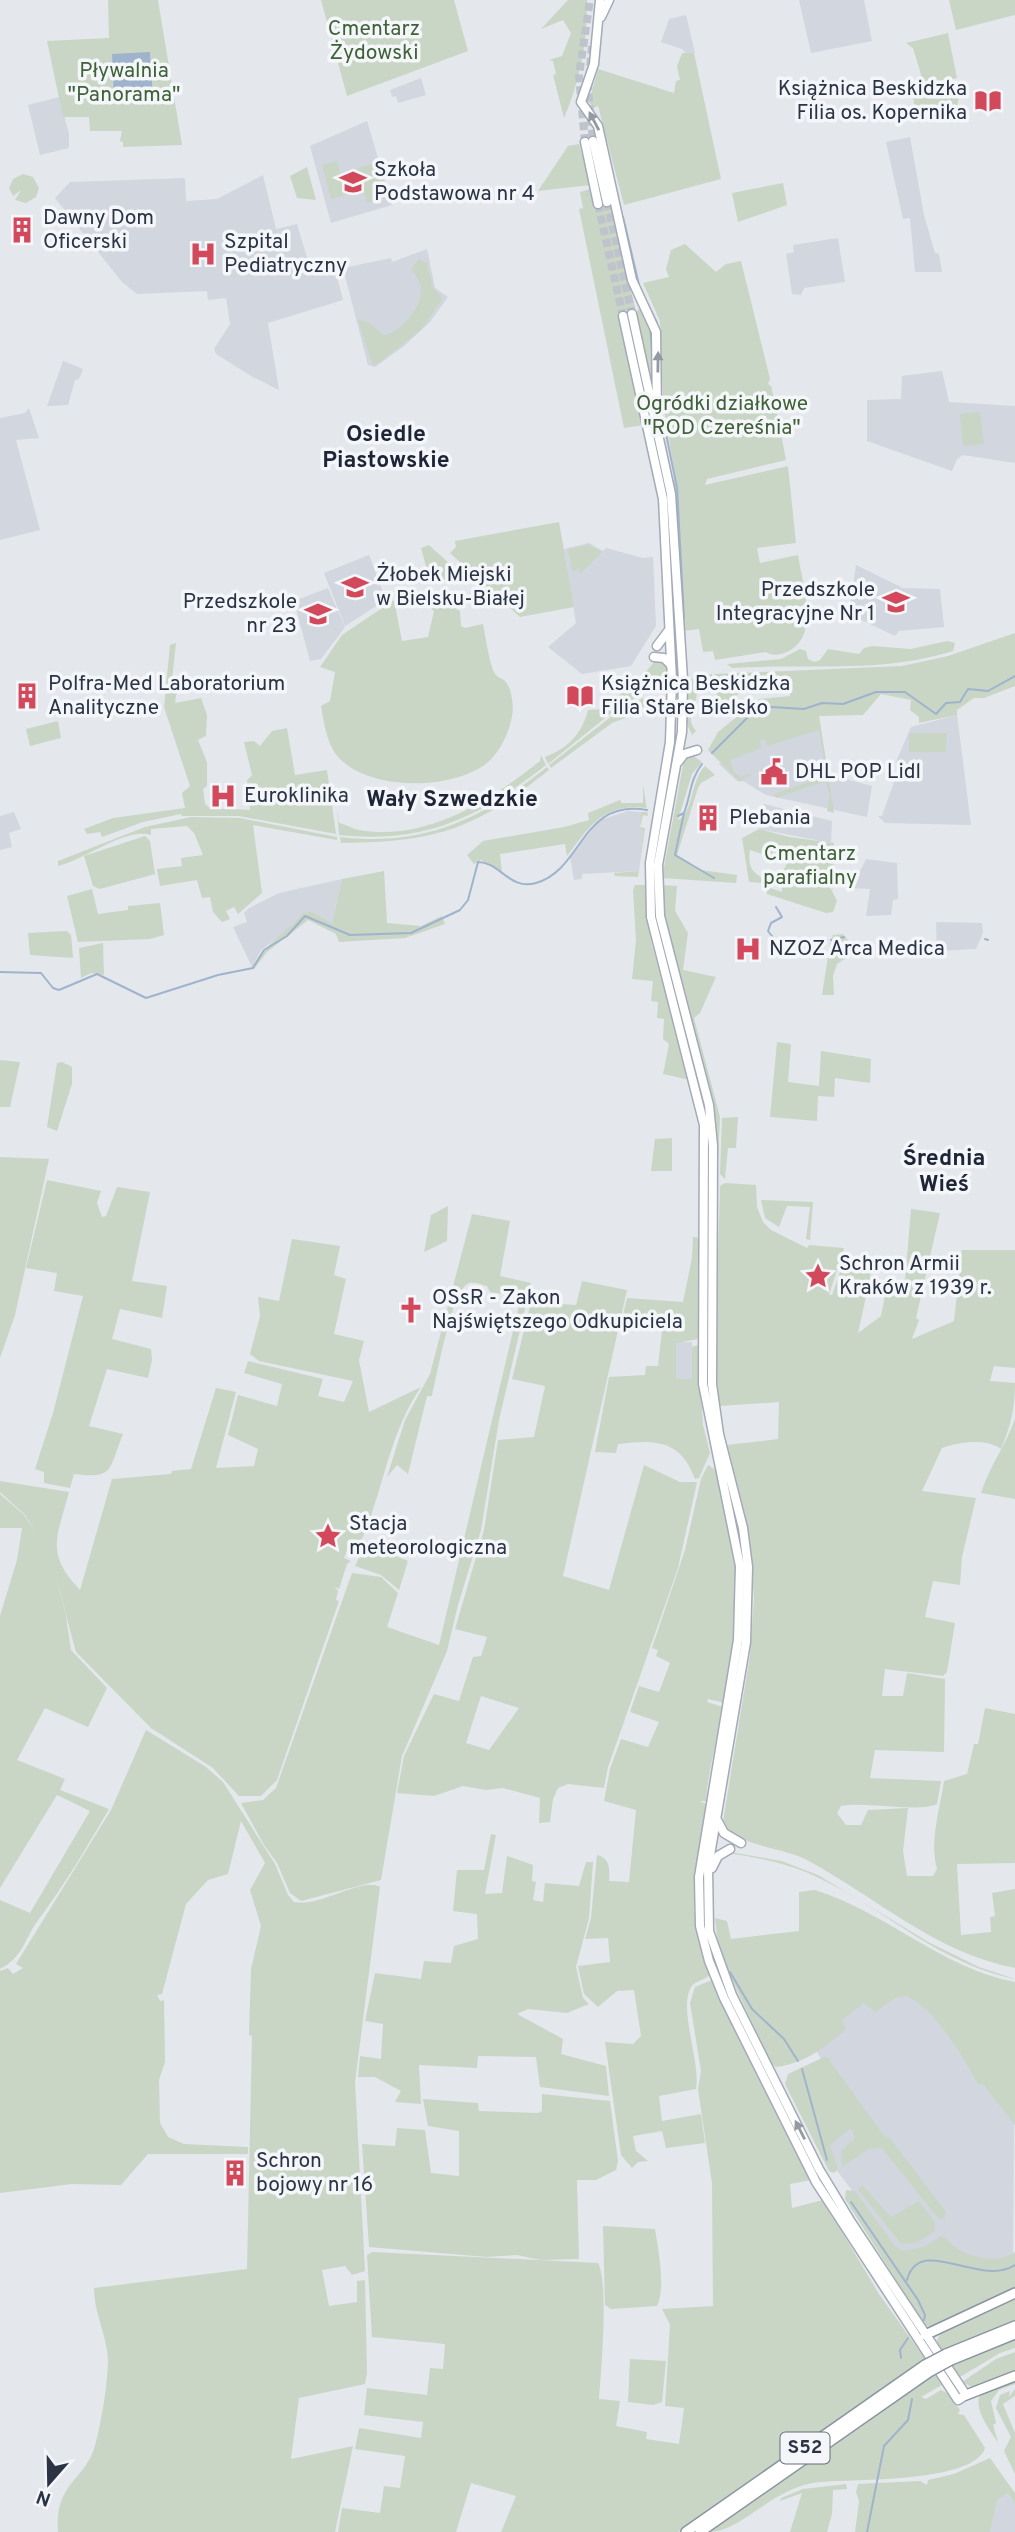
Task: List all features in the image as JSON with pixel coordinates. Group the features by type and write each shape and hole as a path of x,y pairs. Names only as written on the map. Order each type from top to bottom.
{"highway":[{"path":"922,2338 1015,2293"},
{"name":"S52","path":"686,2532 927,2369 1015,2326"},
{"name":"S52","path":"948,2357 1015,2334"},
{"name":"S52","path":"700,2532 927,2369"},
{"path":"962,2398 1015,2376"}],"main road":[{"path":"600,0 594,64 581,102 598,126 633,285 656,332 657,430"},
{"path":"599,20 609,0"},
{"path":"589,141 602,203"},
{"path":"654,871 681,732 684,680 671,502 657,430 627,315 661,488 671,665 670,741 654,871 654,901 704,1084 712,1126 712,1384 719,1434 743,1528 748,1580 746,1642 699,1877 698,1908 703,1944 724,1998 816,2182 962,2398"},
{"path":"657,646 669,630"},
{"path":"654,657 664,658 671,665"},
{"path":"674,771 684,754 697,750"},
{"path":"727,1731 706,1884 711,1943 732,1995 831,2189 922,2338"},
{"path":"716,1819 726,1835 741,1843"},
{"path":"706,1884 716,1859 730,1849"}],"shaded area":[{"path":"799,0 864,0 872,41 811,53"},
{"path":"686,15 695,53 688,55 682,49 661,42 669,19"},
{"path":"421,78 426,95 398,103 396,96 392,97 390,90"},
{"path":"59,97 69,134 69,148 40,155 28,105"},
{"name":"Szkoła Podstawowa nr 4","path":"367,121 392,205 331,223 310,146"},
{"path":"910,137 924,215 935,253 939,254 942,272 915,272 910,218 903,219 886,142"},
{"name":"Szpital Pediatryczny","path":"263,175 276,229 297,224 311,271 334,266 343,300 268,323 279,390 216,354 214,349 230,324 226,298 208,300 207,291 137,294 122,282 55,198 70,182 185,178 186,201 217,199"},
{"path":"838,238 845,282 804,288 801,295 792,294 786,254 794,252 793,245"},
{"path":"427,249 435,288 448,297 430,322 404,346 375,367 368,365 343,268 391,258 392,262"},
{"path":"63,361 83,369 79,379 75,380 68,405 47,406"},
{"path":"942,371 949,402 1015,406 1015,463 963,455 957,459 952,471 867,441 867,400 901,399 902,376"},
{"path":"29,408 39,438 16,440 40,530 0,540 0,418 25,413"},
{"path":"589,543 603,551 606,548 643,558 653,557 656,626 631,666 582,674 548,647 576,623 564,549"},
{"name":"Żłobek Miejski w Bielsku-Białej","path":"369,555 386,600 345,626 324,573"},
{"name":"Przedszkole Integracyjne Nr 1","path":"856,565 903,588 940,589 944,627 899,631 895,636 849,614"},
{"name":"Przedszkole nr 23","path":"328,588 345,627 321,659 310,661 294,601"},
{"path":"957,715 971,825 885,823 878,816 882,816 900,765 896,762 911,727"},
{"path":"820,723 828,774 872,786 867,817 766,795 743,781 737,781 719,764 757,741"},
{"path":"764,804 832,821 831,843 759,829"},
{"path":"628,811 641,812 639,827 643,831 639,871 582,874 582,879 574,880 570,857 600,820"},
{"path":"14,812 21,829 9,833 12,847 0,850 0,816"},
{"path":"866,859 897,863 898,899 893,900 891,915 866,916 870,889 852,888"},
{"path":"342,879 332,923 313,912 261,950 252,967 233,927 247,922 244,913 249,908 279,893"},
{"path":"936,922 982,923 983,933 976,949 937,951"},
{"path":"676,1342 692,1342 692,1380 676,1379"},
{"path":"881,1985 1015,2032 1013,2262 911,2252 901,2254 837,2171 829,2145 821,2059 805,2031"},
{"path":"1008,2493 1015,2504 1015,2532 990,2532 996,2500"}],"green space":[{"name":"Pływalnia \"Panorama\"","path":"108,0 158,0 182,145 123,147 123,142 120,141 122,131 90,131 89,117 63,117 47,41 109,38"},
{"name":"Cmentarz Żydowski","path":"321,0 454,0 468,51 347,96"},
{"path":"568,0 587,0 587,15 582,60 564,118 553,75 556,74 553,61 549,60 562,56 571,33 563,20 541,29"},
{"path":"949,0 1015,0 1015,15 956,30"},
{"path":"948,33 957,78 921,84 918,80 922,78 913,48 906,43"},
{"path":"682,53 694,53 721,179 624,205 598,106 593,108 589,102 598,69 674,93 676,81 680,80 677,66"},
{"path":"947,88 959,93 956,116 915,112 913,94 919,93 924,97 943,94"},
{"path":"579,144 590,185 538,191 568,146"},
{"path":"337,161 346,195 331,199 322,165"},
{"path":"377,163 386,198 367,203 358,168"},
{"path":"307,167 316,200 297,198 290,176"},
{"path":"23,174 33,177 39,188 36,197 26,203 15,200 21,190 13,196 9,188 13,179"},
{"path":"783,183 787,205 738,222 732,193"},
{"path":"590,189 593,205 610,202 636,312 641,307 652,328 655,405 634,314 619,317 644,425 624,428 579,209 583,208 580,192"},
{"name":"Ogródki działkowe \"ROD Czereśnia\"","path":"685,244 716,272 726,264 741,261 770,379 768,384 775,402 786,460 707,479 705,485 788,466 796,543 757,548 760,563 798,555 807,608 804,634 797,645 781,654 766,652 715,660 713,651 703,652 699,629 683,631 672,482 675,476 663,403 660,321 643,283 669,277 666,269 671,250"},
{"path":"419,259 427,263 433,288 441,296 441,301 421,330 376,365 372,364 358,320 368,322 384,335 397,330 409,318 421,296 421,286 412,268"},
{"path":"980,412 984,444 963,446 960,414"},
{"path":"559,522 574,607 520,617 450,553 456,547 455,541"},
{"path":"429,545 462,575 459,579 437,580 431,584 421,548"},
{"path":"589,545 602,552 580,574 579,569 572,571 568,549"},
{"path":"434,597 460,611 461,626 465,628 483,624 494,671 505,681 511,693 513,712 509,729 492,759 472,772 454,778 434,782 392,782 355,770 336,755 327,734 321,706 330,701 335,672 320,667 342,635 394,600 402,641 428,637 434,611 429,606"},
{"path":"1015,633 1015,686 984,698 974,698 957,710 957,715 919,723 919,717 910,710 911,700 881,694 863,715 819,716 834,813 827,811 830,795 825,781 776,798 774,794 817,779 823,780 826,771 819,730 767,746 765,739 759,742 762,748 730,760 734,772 740,777 752,773 740,782 708,750 718,732 759,699 790,696 791,679 764,680 718,706 715,674 902,666 948,656"},
{"path":"947,641 955,643 953,651 898,663 732,668 727,664 781,659 800,649 806,651 808,659 814,662 820,660 828,649 859,654 864,648 872,646 911,649"},
{"path":"176,643 171,689 177,689 175,703 201,698 207,715 206,736 198,740 207,762 207,786 203,789 205,804 210,808 250,810 247,780 252,775 244,742 254,741 260,746 272,731 287,728 295,775 327,770 336,834 239,816 181,814 143,822 102,837 100,832 87,834 84,829 113,818 185,808 182,793 190,786 164,707 170,645"},
{"path":"656,660 667,666 667,683 648,691 641,677"},
{"path":"712,674 713,688 697,692 691,716 696,731 692,735 686,722 687,680"},
{"path":"622,686 637,688 642,694 610,714 548,764 545,757 573,739 588,710 617,708"},
{"path":"643,698 647,705 640,709 641,712 612,723 551,768 549,765 612,716"},
{"path":"58,721 61,738 30,746 26,729"},
{"path":"909,733 947,733 946,752 909,752"},
{"path":"541,755 546,765 498,799 450,823 399,835 339,835 337,808 339,823 359,830 409,830 433,824 456,815 500,790 540,761"},
{"path":"692,755 702,762 692,774 678,820 686,812 700,772 705,766 715,775 701,783 698,788 677,855 701,870 737,875 736,883 662,878 684,760"},
{"path":"547,767 549,770 498,807 452,829 403,840 341,843 340,837 399,838 451,825 499,801"},
{"path":"643,785 647,808 619,809 600,818 567,856 565,844 500,854 502,872 481,860 474,864 467,855 483,841 589,820 588,813 620,800 622,803 643,803"},
{"path":"647,810 648,816 643,815 640,827 645,828 639,868 643,831 639,827 641,812"},
{"path":"191,817 240,818 337,837 337,840 253,825 262,893 238,914 234,907 226,911 230,919 222,922 213,912 210,897 202,898 197,880 160,886 157,869 182,866 181,858 203,855 194,833 187,826 151,829 151,835 141,834 117,840 58,866 58,861 145,827"},
{"name":"Cmentarz parafialny","path":"759,829 789,837 834,843 833,891 831,881 828,883 837,901 833,912 826,913 767,894 767,887 782,892 781,877 787,863 784,858 779,860 750,850 750,864 755,873 778,884 749,882 742,838"},
{"path":"145,836 150,841 155,874 100,889 93,886 84,856"},
{"path":"384,871 387,923 421,926 442,916 445,924 405,938 339,942 336,934 308,920 267,952 254,969 252,967 263,952 303,913 313,912 332,923 342,879"},
{"path":"639,871 638,877 615,876 614,873"},
{"path":"635,885 645,885 652,945 690,1080 663,1074 669,1044 663,1039 664,1019 657,1018 658,1002 651,1001 653,981 632,979 636,940"},
{"path":"662,885 677,886 675,911 688,933 683,970 716,977 700,1013 694,1018 720,1117 718,1160 713,1108 663,918"},
{"path":"92,889 98,914 128,910 128,906 160,903 164,935 150,939 78,942 67,896"},
{"path":"67,931 71,935 73,958 30,955 28,933"},
{"path":"843,934 857,951 837,964 833,976 834,995 822,995 830,943 833,935"},
{"path":"103,943 104,975 91,973 81,978 79,948"},
{"path":"777,1042 791,1044 788,1082 819,1086 821,1051 871,1059 870,1083 835,1078 834,1097 818,1096 817,1121 770,1117"},
{"path":"0,1060 20,1062 10,1107 0,1107"},
{"path":"62,1062 72,1067 72,1084 57,1131 47,1127 57,1063"},
{"path":"738,1117 736,1148 728,1148 725,1179 720,1174 722,1118"},
{"path":"672,1138 672,1171 651,1171 655,1139"},
{"path":"0,1157 49,1159 15,1315 0,1358"},
{"path":"47,1180 101,1191 97,1203 102,1217 106,1216 117,1187 150,1192 132,1281 167,1286 162,1318 120,1309 112,1339 151,1349 152,1360 148,1378 107,1369 89,1426 123,1434 108,1469 97,1475 74,1474 70,1488 44,1483 44,1472 35,1469 53,1413 83,1296 54,1291 57,1273 26,1268"},
{"path":"725,1183 756,1185 757,1207 763,1222 771,1230 807,1248 809,1245 844,1248 829,1295 832,1295 844,1261 872,1269 858,1333 881,1316 886,1291 905,1282 911,1209 940,1213 916,1318 919,1320 912,1339 954,1321 962,1250 1015,1250 1015,1368 994,1366 990,1381 1015,1383 1012,1416 1001,1449 988,1443 972,1442 942,1448 922,1491 976,1498 962,1557 960,1585 933,1581 925,1617 955,1623 947,1672 943,1676 885,1669 882,1696 903,1696 907,1673 945,1679 944,1752 875,1750 870,1778 941,1781 937,1804 917,1807 851,1805 841,1806 837,1813 846,1825 861,1825 868,1810 908,1808 903,1851 907,1876 933,1876 937,1869 934,1847 944,1781 967,1774 974,1744 978,1744 985,1708 1015,1714 1015,1863 957,1864 961,1935 991,1932 990,1917 995,1916 992,1893 1015,1889 1015,1968 986,1961 933,1937 807,1860 748,1841 729,1830 723,1822 750,1655 754,1598 748,1528 727,1445 778,1439 779,1402 719,1406 716,1296 720,1186"},
{"path":"761,1200 813,1202 810,1240 806,1239 810,1207 787,1206 779,1227 765,1218"},
{"path":"448,1206 447,1241 424,1252 431,1215"},
{"path":"472,1214 510,1221 500,1276 531,1283 499,1420 481,1530 447,1651 402,1756 381,1880 301,1901 290,1893 277,1863 241,1803 263,1800 276,1788 352,1573 381,1577 398,1593 387,1627 439,1645 521,1297 490,1292 487,1286 474,1283 466,1285 460,1292 450,1320 432,1396 427,1396 408,1474 397,1465 387,1477 405,1420 430,1374"},
{"path":"693,1237 700,1238 698,1339 676,1343 676,1379 692,1379 692,1347 698,1345 703,1425 710,1453 699,1478 695,1479 682,1456 666,1445 632,1442 618,1444 616,1453 595,1452 609,1377 645,1375 646,1366 658,1366 663,1322 622,1319 627,1298 683,1302 692,1258"},
{"path":"292,1239 340,1246 334,1275 346,1279 334,1334 364,1341 359,1360 369,1412 421,1387 399,1428 363,1536 353,1557 353,1552 347,1550 344,1558 351,1561 347,1564 339,1589 335,1587 338,1591 336,1600 339,1601 277,1780 261,1796 239,1796 213,1768 151,1728 76,1652 66,1613 71,1650 107,1688 88,1727 45,1708 17,1760 65,1779 60,1790 109,1809 19,1953 0,1969 0,1900 30,1913 90,1811 57,1795 0,1888 0,1616 17,1560 22,1528 0,1528 0,1494 24,1515 35,1531 25,1515 0,1492 0,1481 69,1492 58,1532 58,1554 69,1577 80,1590 112,1479 171,1474 172,1471 191,1469 216,1388 236,1392 216,1468 254,1466 258,1449 228,1435 238,1395 277,1406 282,1384 244,1373 248,1361 323,1379 318,1396 344,1402 353,1381 259,1361 250,1354 260,1316 258,1297 279,1301"},
{"path":"582,1281 627,1290 563,1576 609,1590 644,1465 680,1482 697,1482 678,1568 608,1767 604,1788 568,1784 558,1788 553,1799 550,1822 539,1823 540,1798 503,1788 486,1790 463,1786 434,1796 397,1793 404,1756 434,1694 459,1701 473,1657 481,1656 487,1637 455,1629 484,1530 498,1440 534,1437 545,1386 512,1379 531,1302 576,1305","holes":["481,1696 519,1708 489,1750 466,1743"]},
{"path":"1015,1419 1015,1499 981,1493 988,1474"},
{"path":"708,1465 717,1471 733,1539 737,1580 735,1633 725,1703 708,1699 707,1702 723,1707 706,1801 700,1801 706,1804 695,1880 694,1909 710,1975 691,1987 688,1997 688,2022 696,2064 696,2089 659,2096 662,2121 701,2114 705,2143 666,2148 662,2131 633,2136 636,2151 648,2161 638,2162 632,2168 621,2155 605,2042 633,2044 641,2036 634,1990 617,1991 598,2007 584,1994 578,1966 610,1962 608,1938 585,1939 591,1918 597,1855 607,1861 609,1881 629,1882 636,1810 604,1801 610,1769 621,1739 648,1747 659,1722 630,1712 639,1686 659,1692 670,1663 656,1656 658,1650 652,1648 685,1550 701,1479"},
{"path":"367,1541 388,1547 386,1552 408,1561 399,1590 381,1575 355,1566"},
{"path":"146,1730 206,1767 223,1782 275,1864 288,1895 294,1902 316,1901 363,1886 380,1887 355,2082 365,2271 352,2275 345,2266 322,2270 329,2306 357,2302 357,2281 365,2280 367,2373 365,2384 299,2398 291,2459 353,2446 335,2532 58,2532 61,2502 92,2455 104,2402 108,2362 94,2288 247,2269 251,1969 261,1926 250,1890 265,1863 241,1821 228,1874 208,1880 186,1904 162,1994 157,1995 160,2001 164,2000 165,2062 159,2080 160,2123 168,2137 184,2144 248,2147 248,2154 148,2154 121,2185 72,2184 0,2193 0,1971 8,1968 13,1974 23,1968 16,1964 111,1810"},
{"path":"491,1834 496,1835 485,1894 502,1893 507,1856 533,1865 532,1881 536,1882 533,1900 543,1902 545,1883 579,1886 586,1862 593,1862 589,1918 576,1967 583,1998 589,2004 567,2013 528,2009 517,2014 563,2039 561,2054 606,2066 609,2096 540,2087 536,2057 478,2056 477,2068 419,2065 421,2104 395,2102 401,2091 375,2077 358,2077 360,2056 381,2059 383,2024 365,2021 375,1973 421,1979 424,1961 451,1963 454,1946 478,1939 477,1914 453,1911 457,1870 484,1870"},
{"path":"728,1853 781,1861 818,1875 930,1943 979,1967 1015,1979 962,1962 810,1874 776,1862"},
{"path":"815,1890 866,1912 963,1965 1015,1982 1015,2125 983,2084 978,2084 938,2022 917,2002 906,1996 895,1998 875,2012 864,2003 842,2020 846,2029 821,2049 786,2065 776,2067 771,2063 719,1952 715,1918 727,1921 731,1939 799,1931 799,1892"},
{"path":"712,1980 811,2180 790,2184 792,2208 823,2200 879,2294 925,2359 678,2532 501,2532 516,2496 471,2483 456,2532 338,2532 342,2508 380,2513 384,2486 400,2488 405,2456 355,2449 359,2428 421,2438 423,2422 364,2415 367,2388 427,2395 430,2368 443,2369 445,2344 372,2337 367,2255 372,2252 598,2263 604,2308 599,2399 620,2401 616,2426 647,2432 646,2439 679,2444 684,2408 665,2406 670,2325 662,2309 713,2306 712,2183 698,2089 701,2071 690,2003 695,1987"},
{"path":"827,2057 885,2137 889,2137 946,2212 944,2219 938,2218 882,2148 869,2149 842,2167 841,2151 855,2138 851,2128 830,2145 838,2169 834,2173 829,2171 785,2084 788,2074"},
{"path":"542,2094 610,2101 618,2161 616,2170 596,2180 577,2180 579,2259 541,2260 517,2255 487,2257 369,2247 362,2144 395,2146 397,2128 425,2130 431,2173 459,2176 459,2131 428,2126 423,2099 478,2103 479,2111 538,2113 542,2111"},
{"path":"862,2185 891,2217 919,2201 935,2222 935,2231 916,2243 901,2244 858,2189"},
{"path":"846,2190 855,2191 895,2246 903,2251 926,2246 941,2236 976,2257 1001,2258 1015,2252 1015,2289 935,2326 925,2326 845,2199"},
{"path":"603,2226 655,2229 661,2279 657,2306 611,2309 605,2305"},
{"path":"1015,2297 1015,2320 941,2352 937,2340 941,2333"},
{"path":"1015,2340 1015,2348 1000,2353 960,2377 951,2366"},
{"path":"1015,2352 1015,2373 972,2387 962,2382 996,2359"},
{"path":"630,2359 666,2361 662,2402 653,2405 628,2402"},
{"path":"935,2375 942,2385 921,2397 926,2399 941,2390 949,2394 960,2410 958,2414 964,2415 985,2448 976,2459 959,2468 911,2477 804,2485 774,2499 734,2525 710,2532 901,2395"},
{"path":"1015,2380 1015,2384 999,2390 991,2401 998,2442 983,2418 979,2399 981,2393"},
{"path":"1015,2389 1015,2396 1003,2404 1015,2433 1015,2474 1004,2451 1011,2437 996,2408 1000,2395 1010,2391 1009,2397"},
{"path":"990,2458 1015,2493 1015,2504 1008,2493 997,2500 990,2532 855,2532 858,2484 920,2481 927,2485 928,2480 954,2474"},
{"path":"846,2484 847,2489 833,2490 832,2514 827,2532 790,2532 802,2493 780,2501 781,2498 803,2489"}],"water":[{"path":"150,52 151,75 113,77 112,54"},
{"path":"152,77 152,96 114,98 113,78"}],"waterway":[{"path":"623,217 640,289"},
{"path":"646,301 657,323"},
{"path":"650,327 652,349"},
{"path":"664,424 677,488 684,618"},
{"path":"712,753 752,713 771,707 804,709 822,703 843,704 876,692 905,692 936,714 946,703 960,702 968,689 988,691 1015,676"},
{"path":"678,816 684,813 693,781 702,764"},
{"path":"0,972 41,973 53,988 59,990 97,974 146,998 218,975 253,968 264,950 287,936 305,916 350,935 411,933 460,910 468,900 478,862 493,866 519,883 536,883 552,875 564,864 584,837 608,815 625,809 647,810"},
{"path":"684,813 675,855 714,878"},
{"path":"776,907 782,917 771,923 768,931 776,941 796,944"},
{"path":"831,940 844,937"},
{"path":"820,942 827,940"},
{"path":"730,1972 752,2009 784,2039 798,2061"},
{"path":"802,2069 827,2160"},
{"path":"851,2202 918,2300 925,2315 924,2320"},
{"path":"907,2280 914,2267 924,2261 985,2270 1001,2270 1015,2265"},
{"path":"901,2358 900,2350 908,2338"},
{"path":"867,2532 884,2446 908,2420 912,2399"}],"tunnel":[{"path":"585,142 579,75 590,0"},
{"path":"592,46 588,91 593,141"},
{"path":"607,202 632,314"},
{"path":"598,204 623,316"}],"place":[{"name":"Książnica Beskidzka Filia os. Kopernika","path":"988,101"},
{"name":"Szkoła Podstawowa nr 4","path":"353,182"},
{"name":"Dawny Dom Oficerski","path":"22,230"},
{"name":"Szpital Pediatryczny","path":"203,254"},
{"name":"Żłobek Miejski w Bielsku-Białej","path":"355,587"},
{"name":"Przedszkole Integracyjne Nr 1","path":"896,602"},
{"name":"Przedszkole nr 23","path":"318,614"},
{"name":"Polfra-Med Laboratorium Analityczne","path":"27,696"},
{"name":"Książnica Beskidzka Filia Stare Bielsko","path":"580,696"},
{"name":"DHL POP Lidl","path":"774,772"},
{"name":"Euroklinika","path":"223,796"},
{"name":"Plebania","path":"708,818"},
{"name":"NZOZ Arca Medica","path":"748,949"},
{"name":"Schron Armii Kraków z 1939 r.","path":"818,1276"},
{"name":"OSsR - Zakon Najświętszego Odkupiciela","path":"411,1310"},
{"name":"Stacja meteorologiczna","path":"328,1536"},
{"name":"Schron bojowy nr 16","path":"235,2173"}],"district":[{"name":"Osiedle Piastowskie","path":"386,448"},
{"name":"Wały Szwedzkie","path":"452,800"},
{"name":"Średnia Wieś","path":"944,1172"}]}
